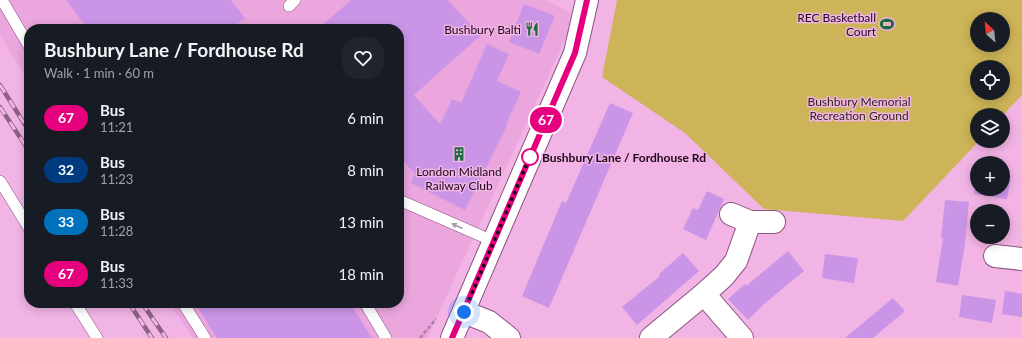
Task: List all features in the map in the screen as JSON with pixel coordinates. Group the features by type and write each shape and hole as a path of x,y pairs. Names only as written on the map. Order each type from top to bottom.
{"street":[{"path":"452,338 575,53 588,0"},
{"path":"652,338 724,276 736,260 740,218 774,222"},
{"path":"995,256 1022,259"},
{"path":"704,294 742,338"},
{"path":"464,312 489,322 510,338"}],"lane":[{"path":"2,0 24,37"},
{"path":"0,181 24,220"},
{"path":"404,202 493,241"},
{"path":"79,308 97,338"},
{"path":"186,308 205,338"},
{"path":"368,308 386,338"}],"shaded area":[{"path":"0,0 546,0 576,16 427,338 193,338 172,308 404,308 404,24 24,24 24,74 0,35"}],"green space":[{"name":"Bushbury Memorial Recreation Ground","path":"617,0 1022,0 1022,95 1010,108 970,108 970,148 972,148 903,221 764,209 685,133 602,77"}],"building":[{"path":"66,0 231,0 245,18 237,24 84,24"},
{"path":"351,0 448,0 480,36 414,95 440,124 452,99 461,103 487,44 509,54 497,81 521,92 506,125 507,126 465,210 411,183 415,174 404,162 404,24 324,24"},
{"name":"Bushbury Balti","path":"524,4 555,16 539,54 509,42"},
{"path":"610,103 633,113 549,308 522,296 562,201 566,203"},
{"path":"707,191 724,199 706,240 683,229 693,208 698,210"},
{"path":"987,196 1008,196 1007,199"},
{"path":"945,200 969,202 965,244 958,286 936,282 943,238 941,238"},
{"path":"788,251 804,271 764,304 748,320 728,299"},
{"path":"683,253 699,271 637,325 622,307 660,276 659,274"},
{"path":"825,254 858,258 854,283 822,278"},
{"path":"1005,291 1022,294 1022,317 1002,314"},
{"path":"962,295 996,300 992,323 959,317"},
{"path":"893,298 905,311 873,338 845,338"},
{"path":"198,308 353,308 372,338 217,338"}],"railway":[{"path":"0,85 24,123"},
{"path":"0,107 24,143"},
{"path":"132,308 152,338"},
{"path":"145,308 166,338"}],"bus line":[{"name":"67","path":"452,338 575,53 587,0"}],"place":[{"name":"REC Basketball Court","path":"887,24"},
{"name":"Bushbury Balti","path":"532,29"},
{"name":"London Midland Railway Club","path":"459,154"},
{"name":"Bushbury Lane / Fordhouse Rd","path":"530,157"}],"route":[{"path":"464,312 531,154 530,157"}]}
